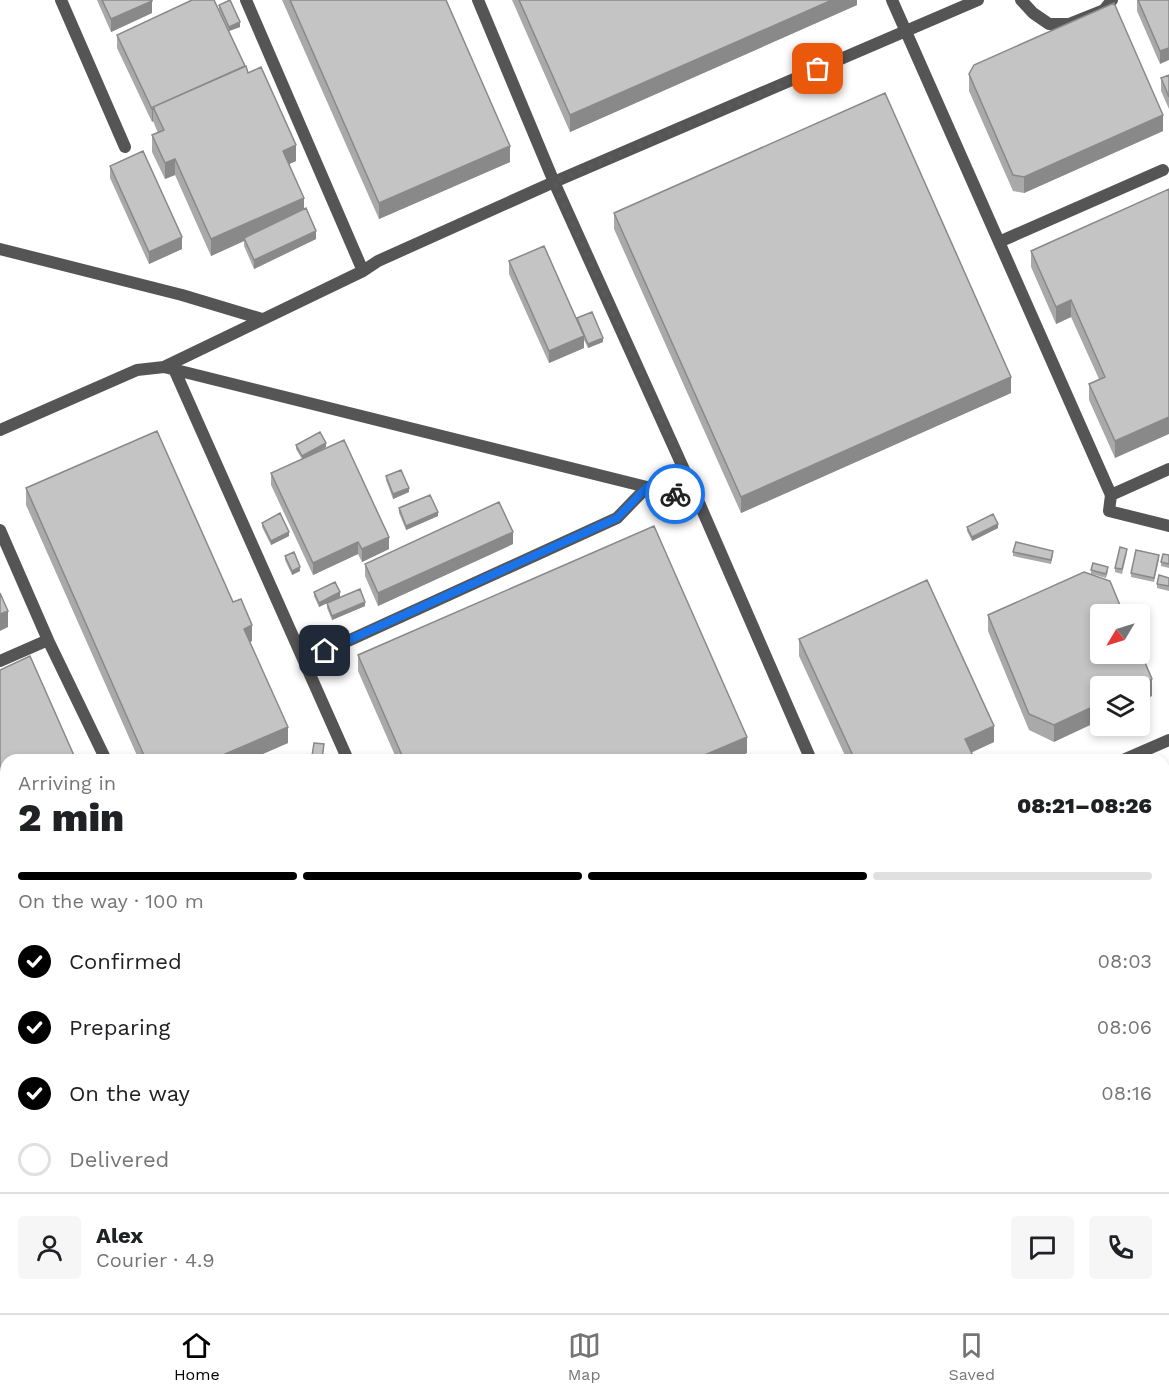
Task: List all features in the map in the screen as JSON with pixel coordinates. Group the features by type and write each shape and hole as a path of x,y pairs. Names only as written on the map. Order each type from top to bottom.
{"lane":[{"path":"61,0 125,147"},
{"path":"246,0 363,271"},
{"path":"478,0 554,182 809,754"},
{"path":"892,0 1111,495 1109,510 1169,526"},
{"path":"169,368 262,319 363,271 378,261 554,182 978,0"},
{"path":"1021,0 1033,13 1049,24 1069,24 1104,10 1112,0"},
{"path":"999,242 1163,170"},
{"path":"0,249 182,295 262,319"},
{"path":"0,430 137,370 169,368 679,495 700,505"},
{"path":"169,368 345,754"},
{"path":"1111,495 1169,469"},
{"path":"304,661 617,518 647,487"},
{"path":"0,530 48,640 103,754"},
{"path":"0,661 48,640"},
{"path":"1137,754 1169,740"}],"building":[{"path":"102,0 152,0 152,1 111,19"},
{"path":"192,0 214,0 245,66 152,109 117,35"},
{"path":"230,0 240,22 229,27 219,5"},
{"path":"290,0 446,0 510,146 379,203"},
{"path":"519,0 832,0 570,115"},
{"path":"1138,0 1169,0 1169,48 1160,51"},
{"path":"1114,3 1163,115 1024,177 1013,175 969,74 974,65"},
{"path":"246,66 248,73 261,67 296,145 283,151 304,198 211,239 175,159 165,163 152,135 164,130 153,107"},
{"path":"1169,75 1169,97 1161,78"},
{"path":"885,93 1011,377 741,497 614,213"},
{"path":"143,151 182,237 149,252 110,166"},
{"path":"1169,189 1169,417 1115,441 1089,384 1105,377 1071,300 1056,307 1031,251"},
{"path":"306,208 316,231 254,260 244,238"},
{"path":"544,246 584,336 549,351 509,261"},
{"path":"592,312 603,338 588,344 577,318"},
{"path":"157,431 233,602 241,599 252,625 244,629 288,727 225,754 143,754 26,488"},
{"path":"320,432 326,443 302,456 296,445"},
{"path":"344,440 389,537 362,549 358,542 313,563 271,473"},
{"path":"401,470 409,488 393,494 386,476"},
{"path":"430,495 438,512 406,526 399,508"},
{"path":"499,502 513,532 378,593 365,564"},
{"path":"280,513 289,532 271,541 262,523"},
{"path":"993,514 998,524 972,537 967,527"},
{"path":"654,526 747,737 707,754 401,754 358,655"},
{"path":"1016,542 1053,551 1051,560 1013,552"},
{"path":"1120,547 1127,549 1122,569 1115,568"},
{"path":"1136,550 1159,555 1154,578 1131,573"},
{"path":"294,552 300,567 292,571 285,556"},
{"path":"1163,554 1169,555 1169,564 1161,562"},
{"path":"1093,563 1108,567 1106,574 1091,570"},
{"path":"1084,572 1110,581 1119,604 1090,604 1090,664 1146,664 1152,679 1150,680 1150,676 1090,676 1090,708 1054,725 1029,714 988,615"},
{"path":"1159,575 1169,578 1169,586 1157,584"},
{"path":"927,580 994,726 965,739 972,754 852,754 799,639"},
{"path":"335,582 340,592 319,603 314,592"},
{"path":"360,589 365,602 332,616 327,603"},
{"path":"0,593 8,611 0,614"},
{"path":"30,656 73,754 0,754 0,670"},
{"path":"314,743 324,744 323,754 312,754"}],"way so far":[{"path":"675,494 700,505 554,182 818,69"}],"route":[{"path":"325,651 617,518 647,487 675,494"}]}
